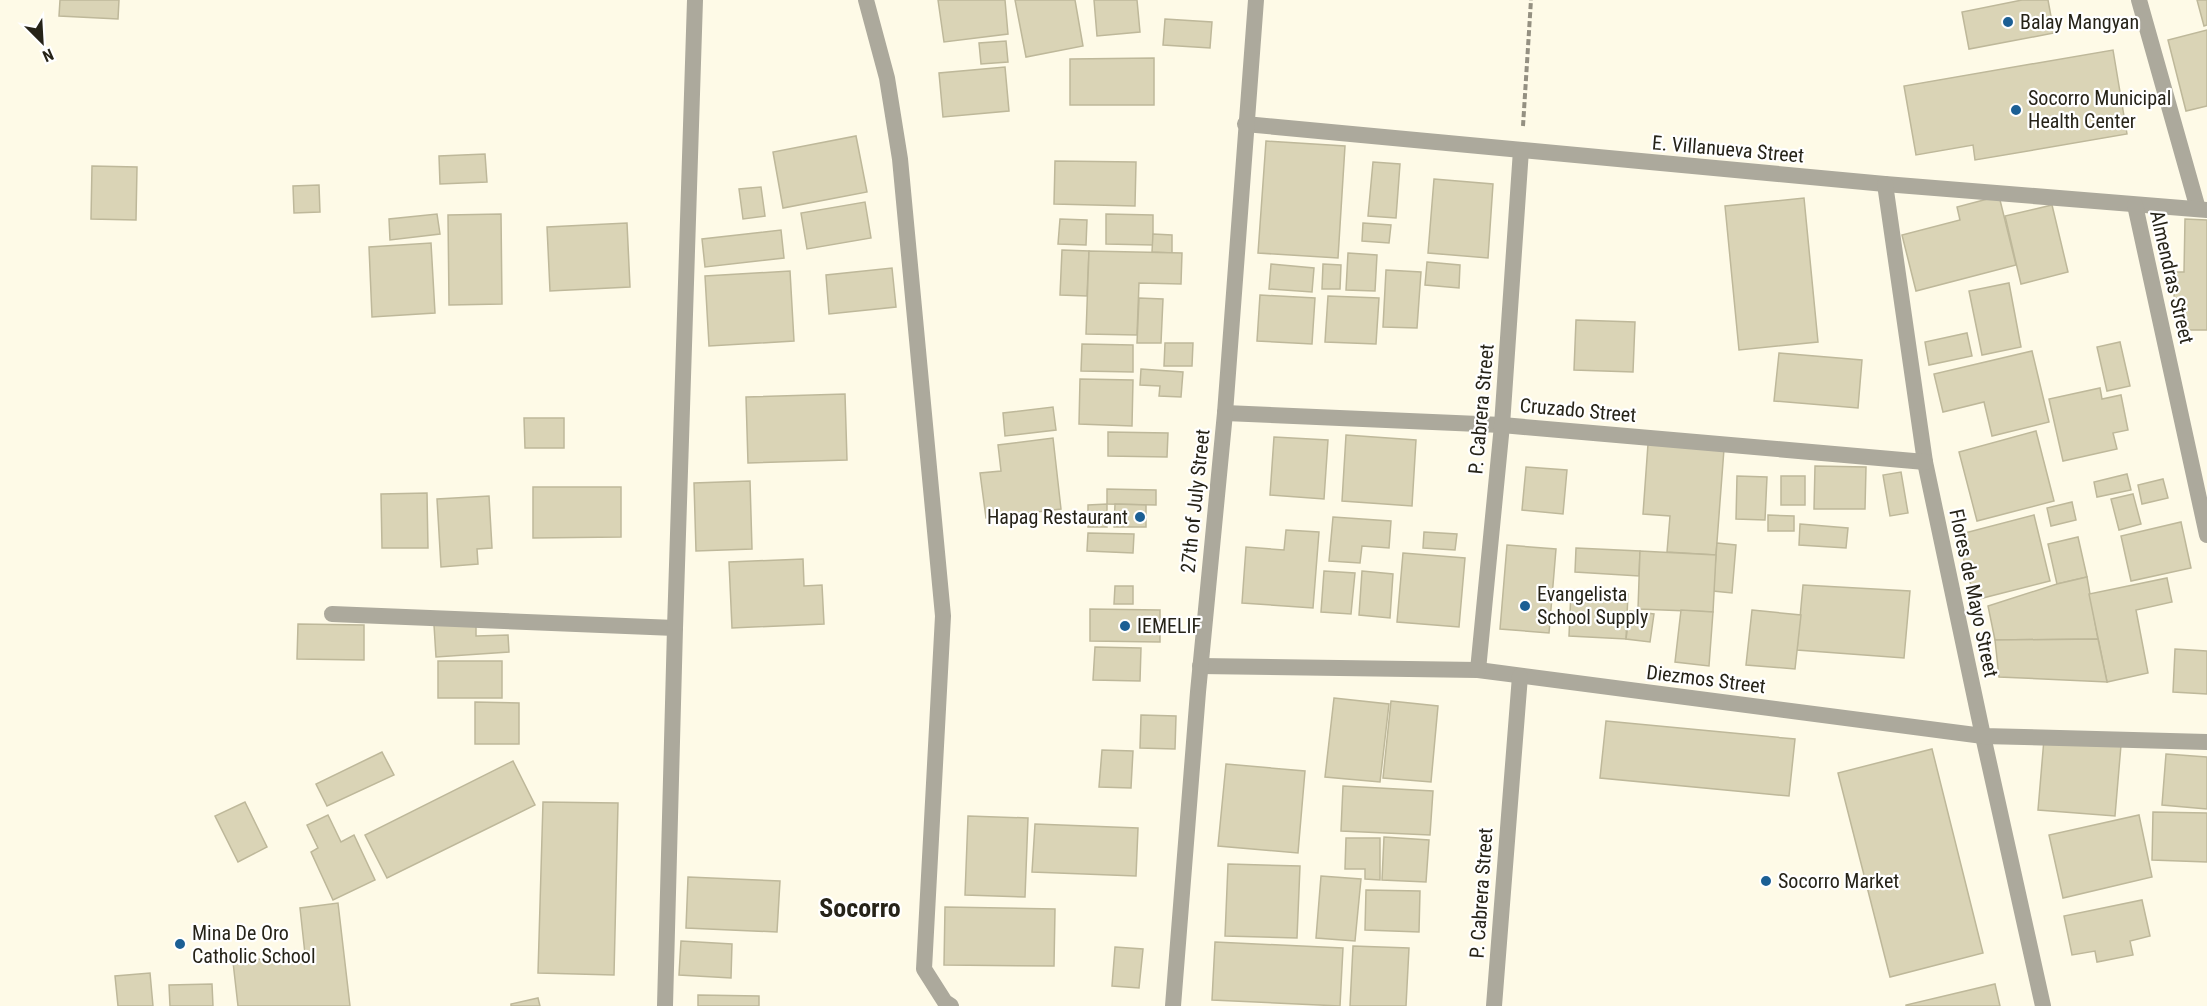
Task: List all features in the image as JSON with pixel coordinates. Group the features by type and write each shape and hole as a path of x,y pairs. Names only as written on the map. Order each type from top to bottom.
{"street":[{"path":"665,1006 695,0"},
{"path":"866,0 887,78 900,159 943,616 924,969 945,1002 951,1006"},
{"name":"27th of July Street","path":"1173,1006 1200,666 1226,412 1245,124 1256,0"},
{"path":"2139,0 2202,209"},
{"name":"E. Villanueva Street","path":"1245,124 1885,184 2202,209"},
{"name":"P. Cabrera Street","path":"1478,670 1502,424 1521,150"},
{"name":"Flores de Mayo Street","path":"1885,184 1925,462 2043,1006"},
{"name":"Almendras Street","path":"2134,205 2202,482 2207,535"},
{"name":"Cruzado Street","path":"1226,412 1502,424 1925,462"},
{"path":"332,614 675,628"},
{"name":"Diezmos Street","path":"1200,666 1478,670 1983,736 2207,742"},
{"name":"P. Cabrera Street","path":"1494,1006 1520,676"}],"path":[{"path":"1521,150 1531,0"}],"building":[{"path":"60,0 119,0 118,19 59,16"},
{"path":"938,0 1005,0 1008,34 944,42"},
{"path":"1015,0 1075,0 1083,46 1026,57"},
{"path":"1094,0 1137,0 1140,32 1097,36"},
{"name":"Balay Mangyan","path":"2022,0 2048,0 2054,33 1969,49 1962,12"},
{"path":"2197,0 2207,0 2207,25 2204,26"},
{"path":"1165,19 1212,22 1210,48 1163,45"},
{"path":"2207,30 2207,106 2186,111 2168,40"},
{"path":"1006,41 1008,62 981,64 979,43"},
{"name":"Socorro Municipal Health Center","path":"2113,50 2127,134 1975,160 1973,145 1916,155 1904,86"},
{"path":"1154,58 1154,105 1070,105 1070,59"},
{"path":"1005,67 1009,111 943,117 939,73"},
{"path":"856,136 867,192 783,208 773,152"},
{"path":"1266,141 1345,146 1338,258 1258,253"},
{"path":"485,154 487,182 440,184 439,156"},
{"path":"1055,161 1136,162 1135,206 1054,204"},
{"path":"1373,162 1400,164 1396,218 1368,216"},
{"path":"92,166 137,167 136,220 91,219"},
{"path":"1434,179 1493,184 1488,258 1428,253"},
{"path":"319,185 320,212 294,213 293,186"},
{"path":"761,187 765,216 743,219 739,189"},
{"path":"1999,196 2016,265 1916,291 1902,235 1960,220 1957,207"},
{"path":"1804,198 1818,342 1739,350 1725,206"},
{"path":"865,202 871,238 807,249 801,213"},
{"path":"2052,205 2068,272 2021,284 2005,216"},
{"path":"437,214 440,234 390,240 389,219"},
{"path":"501,214 502,304 449,305 448,215"},
{"path":"1106,214 1153,215 1153,245 1106,244"},
{"path":"1060,219 1087,220 1086,245 1058,244"},
{"path":"2185,219 2207,220 2207,330 2183,330 2168,272 2184,272"},
{"path":"627,223 630,287 550,291 547,227"},
{"path":"1363,223 1391,225 1389,243 1362,241"},
{"path":"781,230 784,258 705,267 702,239"},
{"path":"1153,234 1172,235 1172,253 1152,252"},
{"path":"431,243 435,313 372,317 369,247"},
{"path":"1062,250 1089,251 1087,296 1060,295"},
{"path":"1089,251 1182,253 1181,284 1139,283 1137,335 1086,334"},
{"path":"1348,253 1377,255 1375,291 1346,290"},
{"path":"1427,262 1460,265 1459,288 1425,285"},
{"path":"1271,264 1314,268 1312,292 1269,289"},
{"path":"1323,264 1341,265 1340,289 1322,289"},
{"path":"892,268 896,307 829,314 826,275"},
{"path":"1386,270 1421,272 1417,328 1383,327"},
{"path":"790,271 794,341 709,346 705,276"},
{"path":"2009,283 2021,347 1982,355 1969,291"},
{"path":"1260,295 1315,298 1312,344 1257,341"},
{"path":"1328,296 1379,298 1376,344 1325,342"},
{"path":"1139,298 1163,299 1161,343 1137,343"},
{"path":"1576,320 1635,322 1633,372 1574,370"},
{"path":"1967,333 1972,356 1929,365 1925,342"},
{"path":"2120,342 2130,386 2107,391 2097,347"},
{"path":"1165,343 1193,343 1192,366 1164,366"},
{"path":"1082,344 1133,345 1133,372 1081,371"},
{"path":"2032,351 2049,422 1992,436 1984,402 1943,412 1934,374"},
{"path":"1779,353 1862,360 1858,408 1774,401"},
{"path":"1141,369 1183,372 1181,397 1159,396 1160,386 1140,385"},
{"path":"1080,379 1133,380 1132,426 1079,424"},
{"path":"2100,388 2102,399 2121,395 2128,430 2113,433 2117,449 2063,461 2049,399"},
{"path":"845,394 847,460 748,463 746,397"},
{"path":"1053,407 1056,430 1005,436 1003,413"},
{"path":"524,418 564,418 564,448 525,448"},
{"path":"2036,431 2054,501 1977,521 1959,452"},
{"path":"1108,432 1168,433 1167,457 1108,456"},
{"path":"1346,435 1416,440 1412,506 1342,501"},
{"path":"1274,437 1328,440 1324,499 1270,495"},
{"path":"1053,438 1061,509 986,518 980,473 1001,471 998,445"},
{"path":"1648,444 1724,449 1716,555 1667,552 1670,516 1643,514"},
{"path":"1815,466 1866,467 1865,509 1814,509"},
{"path":"1526,467 1567,470 1563,514 1522,510"},
{"path":"1901,472 1908,513 1890,516 1883,475"},
{"path":"2127,474 2131,490 2097,497 2094,482"},
{"path":"1737,476 1767,477 1765,520 1736,519"},
{"path":"1781,476 1805,476 1805,505 1781,505"},
{"path":"2163,479 2168,498 2142,504 2138,485"},
{"path":"750,481 752,549 696,551 694,483"},
{"path":"533,487 621,487 621,537 533,538"},
{"path":"1107,489 1156,490 1156,505 1107,504"},
{"path":"427,493 428,548 382,548 381,494"},
{"path":"2133,494 2141,524 2119,530 2111,499"},
{"path":"489,496 492,548 477,549 478,564 441,567 437,499"},
{"path":"2072,502 2076,520 2051,526 2047,508"},
{"path":"1107,504 1107,527 1088,527 1088,505"},
{"path":"1115,504 1146,505 1146,527 1114,527"},
{"path":"1768,515 1794,516 1794,531 1768,531"},
{"path":"2034,515 2050,581 1975,600 1957,535"},
{"path":"1333,517 1391,521 1389,548 1362,546 1360,563 1329,561"},
{"path":"2181,522 2191,568 2131,581 2121,536"},
{"path":"1800,524 1848,528 1846,548 1799,545"},
{"path":"1286,530 1319,532 1313,608 1242,603 1246,547 1284,550"},
{"path":"1424,532 1457,534 1455,550 1423,548"},
{"path":"1088,533 1134,534 1133,553 1087,551"},
{"path":"2078,537 2087,577 2057,584 2048,544"},
{"path":"1717,543 1736,545 1732,593 1713,591"},
{"path":"1507,545 1556,549 1549,633 1500,629"},
{"path":"1576,548 1640,551 1639,576 1575,572"},
{"path":"1640,551 1716,555 1713,612 1638,609"},
{"path":"1403,553 1465,558 1459,627 1397,622"},
{"path":"803,559 804,586 822,585 824,624 732,628 729,562"},
{"path":"1324,571 1355,573 1351,614 1321,612"},
{"path":"1362,571 1393,574 1390,618 1359,615"},
{"path":"2087,577 2098,639 1995,640 1988,606"},
{"path":"2167,578 2172,602 2136,610 2148,673 2107,682 2089,594"},
{"path":"1803,585 1910,591 1904,658 1797,650"},
{"path":"1115,586 1133,586 1133,604 1114,604"},
{"path":"1571,591 1628,594 1626,639 1569,636"},
{"name":"IEMELIF","path":"1090,609 1160,610 1160,642 1090,641"},
{"path":"1681,610 1713,612 1709,666 1675,662"},
{"path":"1752,610 1801,615 1795,669 1746,665"},
{"path":"1630,611 1654,614 1650,642 1626,639"},
{"path":"476,623 476,636 508,635 509,652 436,657 434,625"},
{"path":"298,624 364,625 364,660 297,659"},
{"path":"2098,639 2107,682 1999,677 1995,640"},
{"path":"1095,647 1141,648 1140,681 1093,680"},
{"path":"2175,649 2207,651 2207,694 2173,692"},
{"path":"438,661 502,661 502,698 438,698"},
{"path":"1334,698 1389,704 1380,782 1325,777"},
{"path":"1391,701 1438,706 1431,782 1383,778"},
{"path":"475,702 519,703 519,744 475,744"},
{"path":"1141,715 1176,716 1175,749 1140,748"},
{"path":"1606,721 1795,739 1789,796 1600,778"},
{"path":"2044,739 2121,745 2115,816 2038,810"},
{"path":"1932,749 1983,953 1890,977 1838,773"},
{"path":"1102,750 1133,751 1131,788 1099,787"},
{"path":"382,752 394,775 327,806 316,784"},
{"path":"2166,754 2207,757 2207,809 2162,805"},
{"path":"513,761 535,805 387,878 365,835"},
{"path":"1226,764 1305,771 1298,853 1218,846"},
{"path":"1343,786 1433,791 1430,835 1341,831"},
{"path":"245,802 267,847 238,862 215,816"},
{"path":"543,802 618,803 614,975 538,973"},
{"path":"2153,812 2207,813 2207,862 2152,860"},
{"path":"328,815 341,842 354,835 375,880 333,900 311,852 318,848 307,825"},
{"path":"2139,815 2152,877 2063,898 2049,835"},
{"path":"968,816 1028,818 1025,897 965,895"},
{"path":"1035,824 1138,828 1136,876 1032,872"},
{"path":"1384,837 1429,840 1426,882 1382,880"},
{"path":"1346,838 1380,838 1380,880 1365,879 1365,869 1345,869"},
{"path":"1228,864 1300,866 1297,938 1225,936"},
{"path":"1321,876 1361,879 1355,941 1316,938"},
{"path":"688,877 780,881 777,932 686,928"},
{"path":"1366,890 1420,891 1419,932 1365,930"},
{"path":"2142,900 2150,936 2130,941 2133,955 2097,962 2095,951 2072,955 2064,916"},
{"path":"338,903 350,1006 238,1006 233,962 305,954 300,908"},
{"path":"945,907 1055,909 1054,966 944,965"},
{"path":"681,941 732,944 731,978 679,975"},
{"path":"1215,942 1343,948 1340,1006 1212,1000"},
{"path":"1353,946 1409,948 1406,1006 1350,1006"},
{"path":"1115,947 1143,949 1139,988 1112,986"},
{"path":"150,973 153,1006 118,1006 115,976"},
{"path":"212,984 213,1006 170,1006 169,985"},
{"path":"1995,984 2000,1006 1906,1006 1906,1005"},
{"path":"698,995 759,996 759,1006 698,1006"},
{"path":"538,998 540,1006 511,1006 511,1004"}],"place":[{"name":"Balay Mangyan","path":"2008,22"},
{"name":"Socorro Municipal Health Center","path":"2016,110"},
{"name":"Hapag Restaurant","path":"1140,517"},
{"name":"Evangelista School Supply","path":"1525,606"},
{"name":"IEMELIF","path":"1125,626"},
{"name":"Socorro Market","path":"1766,881"},
{"name":"Mina De Oro Catholic School","path":"180,944"}],"district":[{"name":"Socorro","path":"860,908"}]}
